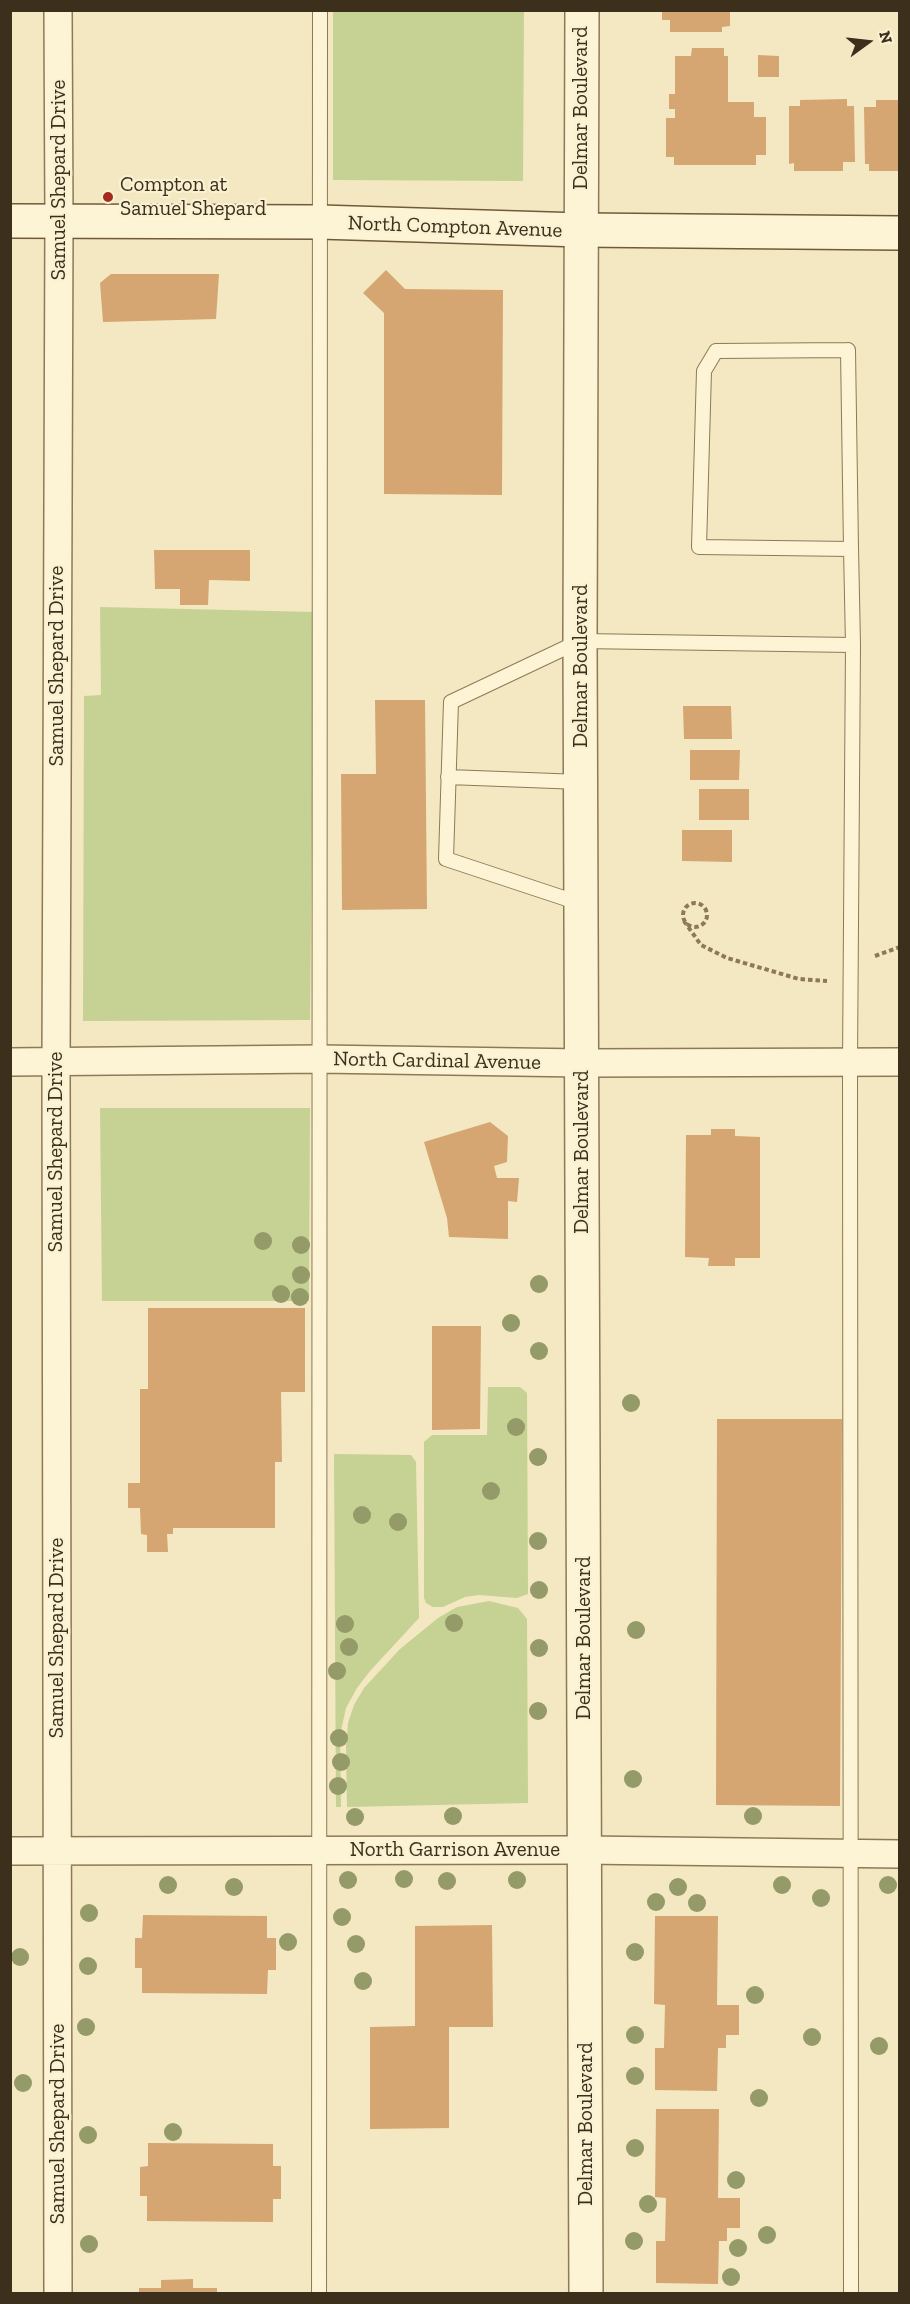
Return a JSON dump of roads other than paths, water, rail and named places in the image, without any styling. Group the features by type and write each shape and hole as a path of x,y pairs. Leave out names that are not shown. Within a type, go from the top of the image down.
{"street":[{"name":"Samuel Shepard Drive","path":"58,10 56,1063 58,2294"},
{"name":"Delmar Boulevard","path":"582,10 580,641 586,2294"},
{"name":"North Compton Avenue","path":"10,221 320,222 581,230 900,233"},
{"name":"North Cardinal Avenue","path":"10,1062 320,1059 582,1063 900,1062"},
{"name":"North Garrison Avenue","path":"10,1851 584,1850 900,1854"}],"lane":[{"path":"319,2294 320,11"},
{"path":"851,548 699,547 704,371 716,351 848,350 853,645 850,974 851,2294"},
{"path":"582,904 446,860 451,702 580,641 853,645"},
{"path":"448,777 581,782"}],"place":[{"name":"Compton at Samuel Shepard","path":"108,197"}]}
